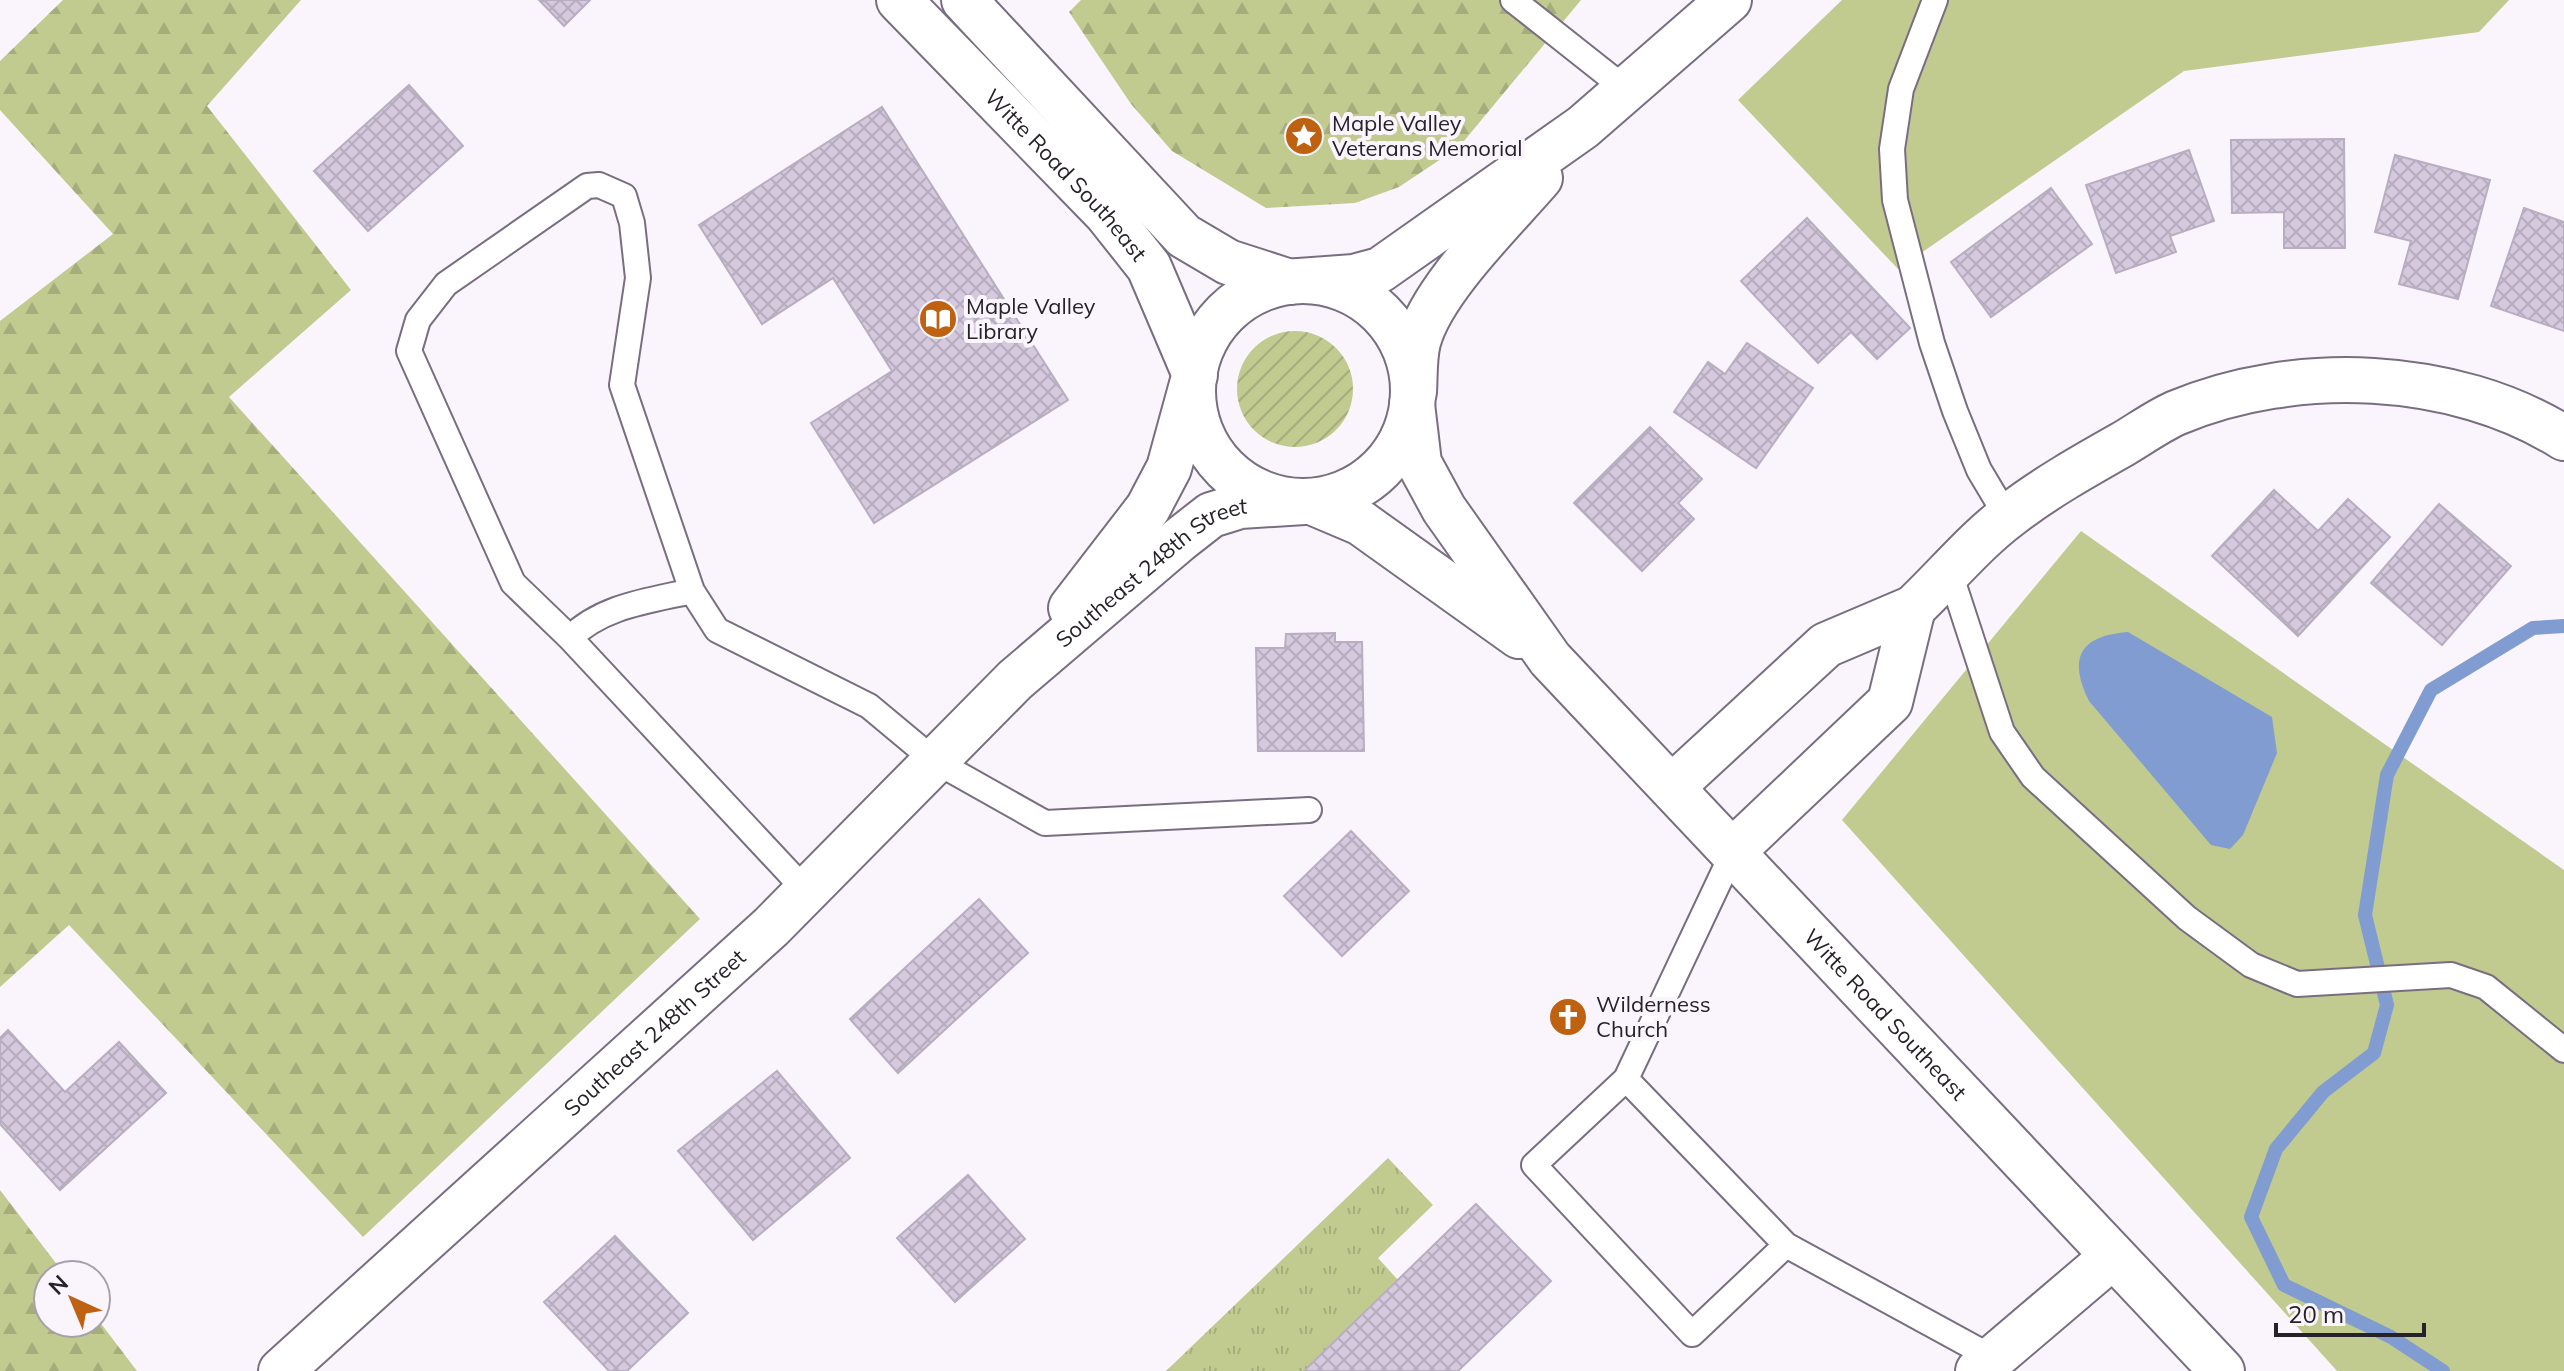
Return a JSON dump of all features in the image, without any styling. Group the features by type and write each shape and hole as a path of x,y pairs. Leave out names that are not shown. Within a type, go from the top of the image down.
{"street":[{"name":"Witte Road Southeast","path":"899,0 1107,214 1149,267 1194,380"},
{"name":"Witte Road Southeast","path":"964,0 1184,236 1228,262 1294,282"},
{"path":"1583,127 1451,282 1418,342 1407,426 1392,456 1368,481 1338,496 1306,501 1278,499 1254,491 1214,458 1201,435 1194,410 1194,380 1197,358 1208,334 1226,312 1247,296 1272,285 1354,277 1380,270 1583,127 1729,0"},
{"path":"1294,282 1334,285 1366,300 1375,308 1392,325 1408,357 1413,398"},
{"name":"Southeast 248th Street","path":"1015,680 1148,508 1169,468 1194,380"},
{"path":"1673,786 1826,645 1913,608 2007,517 2059,480 2175,414 2238,393 2332,380 2403,384 2470,397 2542,424 2564,438"},
{"name":"Witte Road Southeast","path":"1413,398 1419,463 1444,509 1550,659 1734,850 2222,1371"},
{"name":"Witte Road Southeast","path":"1306,501 1371,530 1550,659"},
{"name":"Southeast 248th Street","path":"281,1371 807,892 1015,680 1211,515 1240,506 1306,501"},
{"path":"1734,850 1890,702 1913,608"},
{"path":"1985,1364 2112,1257"}],"lane":[{"path":"1513,0 1628,91"},
{"path":"1935,0 1901,89 1892,149 1895,200 1932,343 1955,411 1979,470 2007,517"},
{"path":"807,892 570,638 513,583 409,351 418,320 446,284 587,186 599,185 624,196 632,223 638,278 622,385 692,591 717,630 869,706 935,761 1045,823 1309,810"},
{"path":"1950,573 2002,732 2033,777 2187,918 2251,965 2297,984 2451,975 2486,987 2564,1050"},
{"path":"570,638 587,621 617,609 692,591"},
{"path":"1734,850 1626,1079 1534,1165 1692,1334 1786,1245"},
{"path":"1626,1079 1786,1245 1985,1364"}],"green space":[{"path":"63,0 301,0 207,106 351,290 229,397 700,919 363,1237 69,925 0,987 0,321 113,234 0,110 0,61"},
{"path":"1081,0 1581,0 1459,147 1399,187 1355,203 1266,208 1172,151 1131,104 1069,12"},
{"path":"1842,0 2509,0 2479,32 2184,71 1898,269 1738,100"},
{"path":"1295,331 1317,336 1336,348 1348,367 1353,389 1348,411 1336,430 1317,442 1295,447 1273,442 1254,430 1242,411 1237,389 1242,367 1254,348 1273,336"},
{"path":"2081,531 2564,870 2564,1371 2337,1371 1842,820"},
{"path":"1388,1158 1433,1205 1378,1258 1398,1280 1304,1371 1166,1371"},
{"path":"0,1190 53,1259 32,1259 32,1339 112,1338 137,1371 0,1371"}],"water":[{"path":"2128,632 2272,717 2277,753 2243,835 2230,849 2211,845 2089,701 2079,673 2082,652 2098,638"}],"building":[{"path":"539,0 590,0 564,26"},
{"path":"409,85 463,146 368,231 314,171"},
{"name":"Maple Valley Library","path":"882,107 1068,400 874,523 811,423 892,371 833,278 762,324 699,225"},
{"path":"2344,139 2345,248 2284,248 2284,212 2232,213 2231,140"},
{"path":"2189,150 2214,221 2170,236 2176,252 2116,273 2086,185"},
{"path":"2395,155 2490,180 2458,299 2399,284 2411,241 2375,232"},
{"path":"2051,188 2092,244 1991,317 1951,262"},
{"path":"2524,208 2564,222 2564,331 2491,306"},
{"path":"1807,218 1910,328 1877,359 1851,332 1818,363 1741,281"},
{"path":"1747,343 1813,388 1756,468 1674,412 1708,362 1725,374"},
{"path":"1650,427 1702,479 1678,503 1694,519 1642,571 1574,503"},
{"path":"2274,490 2318,531 2348,499 2390,537 2298,636 2212,556"},
{"path":"2439,504 2511,566 2442,645 2371,583"},
{"path":"1335,633 1335,642 1362,642 1364,751 1258,751 1256,648 1285,648 1286,634"},
{"path":"1351,831 1409,891 1342,956 1284,896"},
{"path":"979,899 1028,953 898,1073 850,1019"},
{"path":"8,1030 65,1092 119,1042 166,1093 60,1190 0,1124 0,1038"},
{"path":"777,1071 850,1158 753,1240 678,1151"},
{"path":"968,1175 1025,1239 955,1302 897,1238"},
{"path":"1476,1204 1551,1281 1458,1371 1304,1371"},
{"path":"615,1236 688,1313 627,1371 609,1371 544,1302"}],"waterway":[{"path":"2443,1371 2391,1337 2284,1285 2251,1217 2276,1149 2323,1092 2374,1053 2387,1005 2365,915 2387,775 2431,690 2533,628 2564,626"}],"place":[{"name":"Maple Valley Veterans Memorial","path":"1304,136"},
{"name":"Maple Valley Library","path":"938,319"},
{"name":"Wilderness Church","path":"1568,1017"}]}
